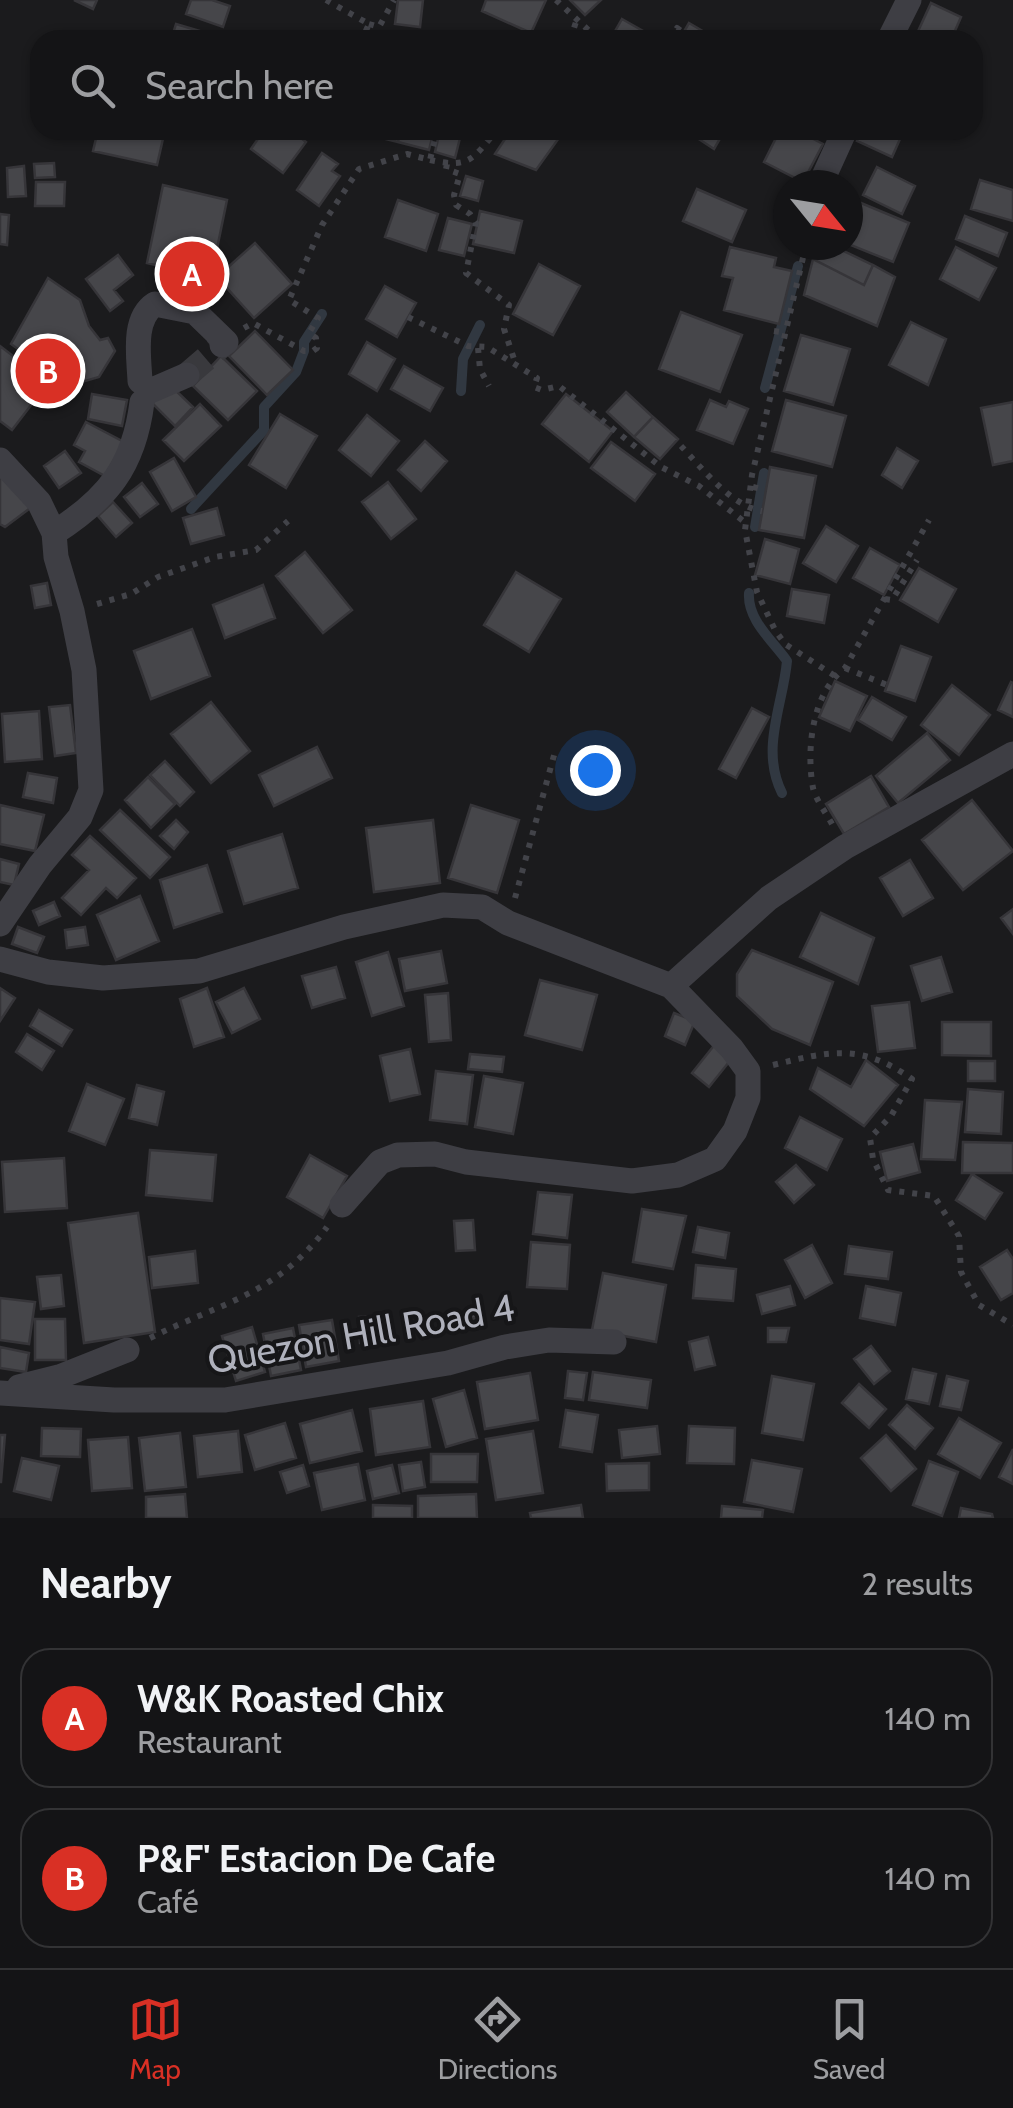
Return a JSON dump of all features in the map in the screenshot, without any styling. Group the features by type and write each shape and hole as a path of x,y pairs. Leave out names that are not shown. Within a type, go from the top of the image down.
{"street":[{"path":"894,30 909,0"},
{"path":"827,170 840,140"},
{"path":"54,533 98,502 117,480 139,423 144,391 141,324 146,310 155,304 196,312 226,342 222,345"},
{"path":"144,391 186,376"},
{"path":"0,460 39,502 54,533 56,557 84,670 91,790 80,817 40,865 0,924"},
{"path":"671,986 769,898 845,846 1013,754"},
{"path":"0,958 48,972 103,978 199,971 344,927 443,904 482,907 508,923 671,986 748,1071 748,1098 736,1131 714,1159 678,1174 632,1181 466,1162 435,1154 398,1155 380,1162 342,1206"},
{"name":"Quezon Hill Road 4","path":"127,1350 59,1377 0,1393 114,1400 225,1400 448,1362 549,1340 614,1342"}],"path":[{"path":"326,0 379,27 394,0"},
{"path":"556,0 586,30"},
{"path":"573,30 576,22"},
{"path":"366,30 369,24"},
{"path":"430,160 435,140"},
{"path":"249,323 309,352 317,348 318,341 310,333 318,318 288,300 322,226 358,169 407,154 448,164 472,160 489,140"},
{"path":"448,164 446,169 460,174 454,195 456,205 476,222 466,273 510,306 504,329 516,364"},
{"path":"803,260 752,475 746,524 757,592 775,630 785,644 835,676"},
{"path":"408,317 468,346 487,347 537,378 534,387 542,390 559,386 662,467 700,486 746,524"},
{"path":"774,331 787,333"},
{"path":"478,348 480,369 488,386"},
{"path":"681,446 749,509 762,511"},
{"path":"753,486 766,490"},
{"path":"839,836 814,792 808,736 835,676 846,668 929,520"},
{"path":"72,611 131,594 158,576 215,557 256,550 288,521"},
{"path":"885,598 892,600 916,560"},
{"path":"846,668 887,685"},
{"path":"508,923 556,748"},
{"path":"748,1071 835,1051 856,1052 888,1062 912,1079 891,1116 870,1138 874,1160 888,1190 934,1196 960,1236 961,1272 979,1305 1013,1325"},
{"name":"Quezon Hill Road 4","path":"127,1350 258,1291 316,1242 342,1206"}],"building":[{"path":"74,0 97,0 93,9"},
{"path":"191,0 212,0 230,6 223,27 186,14"},
{"path":"398,0 423,0 420,27 395,24"},
{"path":"486,0 546,0 532,30 482,11"},
{"path":"570,0 601,0 585,15"},
{"path":"931,3 961,17 955,30 919,30"},
{"path":"622,19 641,30 616,30"},
{"path":"176,24 196,30 174,30"},
{"path":"96,140 163,140 157,165 93,151"},
{"path":"257,140 306,142 283,173 251,149"},
{"path":"398,140 432,140 429,150"},
{"path":"438,140 460,140 455,158 435,152"},
{"path":"504,140 558,140 536,170 495,154"},
{"path":"700,140 719,140 714,149"},
{"path":"775,140 815,140 823,144 809,170 780,170 764,162"},
{"path":"857,140 900,140 892,157"},
{"path":"322,153 338,164 332,171 340,176 319,206 297,190"},
{"path":"54,163 55,177 35,178 34,164"},
{"path":"24,166 26,196 8,197 7,168"},
{"path":"877,167 915,186 902,214 863,195"},
{"path":"466,176 483,181 478,201 460,196"},
{"path":"980,180 1013,190 1013,221 971,209"},
{"path":"36,182 65,182 64,206 35,206"},
{"path":"163,185 227,200 211,278 147,263"},
{"path":"697,189 746,210 732,242 683,221"},
{"path":"398,200 438,214 426,251 385,237"},
{"path":"863,204 909,223 893,262 863,250"},
{"path":"480,211 522,221 514,253 473,244"},
{"path":"0,214 9,215 7,245 0,244"},
{"path":"965,216 1007,233 998,256 956,239"},
{"path":"448,218 472,224 464,256 439,250"},
{"path":"255,243 292,284 254,318 217,277"},
{"path":"730,247 773,257 774,267 792,271 779,324 724,310 733,278 722,276"},
{"path":"956,247 996,268 979,300 940,279"},
{"path":"118,255 133,275 114,290 123,301 110,311 86,279"},
{"path":"813,260 864,285 873,265 895,277 877,326 804,295"},
{"path":"815,260 862,260 873,265 864,285"},
{"path":"539,264 580,286 553,335 513,314"},
{"path":"48,278 80,300 89,326 100,340 108,338 115,351 99,377 68,386 11,344"},
{"path":"385,286 416,303 397,337 366,319"},
{"path":"681,312 742,335 720,392 659,369"},
{"path":"911,322 946,339 928,385 889,365"},
{"path":"255,331 293,370 267,395 229,356"},
{"path":"801,335 850,349 833,405 784,391"},
{"path":"367,342 395,359 377,391 349,374"},
{"path":"0,346 48,383 12,430 0,421"},
{"path":"221,356 257,391 228,420 193,386"},
{"path":"404,366 443,388 430,411 391,389"},
{"path":"170,385 193,407 175,426 152,403"},
{"path":"626,392 653,417 634,437 607,412"},
{"path":"92,394 127,400 122,426 88,419"},
{"path":"566,394 613,431 589,462 542,424"},
{"path":"710,400 726,407 729,401 748,409 733,444 697,430"},
{"path":"786,400 846,416 832,467 772,451"},
{"path":"1013,402 1013,461 993,465 981,408"},
{"path":"200,404 221,426 184,461 163,440"},
{"path":"280,414 317,436 286,488 249,465"},
{"path":"367,415 399,441 371,476 339,450"},
{"path":"653,417 678,439 660,459 634,437"},
{"path":"86,422 124,442 105,476 79,462 85,451 74,445"},
{"path":"425,441 447,461 421,491 398,470"},
{"path":"611,442 655,474 635,501 591,468"},
{"path":"897,448 918,461 902,488 882,475"},
{"path":"65,451 81,473 59,488 44,466"},
{"path":"174,458 196,497 172,511 150,472"},
{"path":"770,467 816,476 804,538 759,530"},
{"path":"0,469 33,506 5,527 0,524"},
{"path":"388,482 416,519 391,539 362,502"},
{"path":"142,483 158,504 140,517 124,497"},
{"path":"113,502 132,523 116,537 98,516"},
{"path":"217,508 224,535 191,544 183,518"},
{"path":"826,526 858,546 836,582 803,563"},
{"path":"765,539 799,549 790,584 755,575"},
{"path":"870,548 900,565 884,595 853,578"},
{"path":"305,552 352,610 323,633 276,576"},
{"path":"919,568 956,589 938,622 900,600"},
{"path":"516,572 561,599 529,652 484,625"},
{"path":"47,583 51,605 35,608 31,586"},
{"path":"263,585 275,618 225,638 213,605"},
{"path":"792,589 829,595 824,623 787,616"},
{"path":"192,629 210,676 151,699 134,651"},
{"path":"901,646 931,657 915,701 885,691"},
{"path":"835,681 867,696 850,731 819,717"},
{"path":"1013,683 1013,717 998,710"},
{"path":"952,685 990,715 959,755 921,725"},
{"path":"872,697 906,717 892,740 858,720"},
{"path":"211,702 250,751 211,783 171,734"},
{"path":"70,705 76,753 55,756 49,707"},
{"path":"752,708 769,717 736,778 719,769"},
{"path":"39,711 42,759 5,762 2,714"},
{"path":"927,733 950,760 898,803 876,776"},
{"path":"317,747 332,778 274,806 259,775"},
{"path":"165,761 194,792 180,806 150,775"},
{"path":"28,773 57,778 53,803 23,797"},
{"path":"871,776 889,807 844,834 826,804"},
{"path":"148,777 175,804 151,828 125,800"},
{"path":"972,800 1013,851 963,890 922,840"},
{"path":"0,805 44,815 35,851 0,844"},
{"path":"471,805 519,820 497,893 448,878"},
{"path":"120,810 170,857 150,878 100,830"},
{"path":"176,820 188,832 174,849 160,836"},
{"path":"433,820 440,883 374,892 366,828"},
{"path":"282,834 298,888 244,904 228,851"},
{"path":"90,836 136,878 117,898 106,888 81,915 62,898 89,870 72,855"},
{"path":"0,859 19,864 14,885 0,882"},
{"path":"910,860 933,898 903,916 880,878"},
{"path":"207,865 222,912 174,928 160,880"},
{"path":"140,896 159,941 116,960 97,915"},
{"path":"54,902 60,916 39,925 33,911"},
{"path":"1013,909 1013,934 1001,918"},
{"path":"821,913 874,938 858,984 800,957"},
{"path":"18,927 44,937 37,953 12,944"},
{"path":"85,927 88,945 67,948 65,930"},
{"path":"752,950 833,982 810,1045 772,1029 737,996 737,974"},
{"path":"441,951 447,983 405,991 399,959"},
{"path":"388,952 404,1006 372,1016 356,962"},
{"path":"941,957 952,992 922,1001 911,966"},
{"path":"336,967 345,998 312,1008 302,976"},
{"path":"540,980 597,995 582,1050 525,1035"},
{"path":"0,988 15,998 0,1021"},
{"path":"207,988 224,1037 194,1047 180,999"},
{"path":"244,988 260,1019 232,1033 216,1002"},
{"path":"448,993 451,1040 429,1042 425,995"},
{"path":"909,1002 915,1048 878,1052 872,1006"},
{"path":"39,1010 72,1030 62,1046 30,1026"},
{"path":"674,1013 695,1021 685,1045 665,1036"},
{"path":"942,1022 991,1022 991,1056 942,1055"},
{"path":"27,1034 54,1051 42,1070 16,1052"},
{"path":"716,1043 733,1057 709,1087 692,1073"},
{"path":"410,1049 420,1094 390,1101 380,1056"},
{"path":"470,1054 504,1057 502,1072 468,1069"},
{"path":"866,1060 898,1085 864,1126 810,1089 818,1068 851,1087"},
{"path":"968,1061 995,1061 995,1081 968,1081"},
{"path":"436,1071 473,1075 467,1124 430,1120"},
{"path":"484,1076 523,1083 513,1134 475,1127"},
{"path":"87,1084 124,1099 105,1145 69,1131"},
{"path":"137,1085 164,1092 157,1125 129,1118"},
{"path":"968,1089 1003,1092 1001,1134 965,1132"},
{"path":"925,1100 962,1102 955,1160 921,1159"},
{"path":"800,1117 842,1139 827,1170 785,1148"},
{"path":"963,1142 1013,1143 1013,1173 962,1173"},
{"path":"913,1144 920,1172 887,1181 880,1152"},
{"path":"150,1150 216,1155 212,1201 146,1195"},
{"path":"310,1155 347,1176 323,1218 287,1197"},
{"path":"64,1158 67,1208 5,1212 2,1162"},
{"path":"796,1165 814,1185 794,1203 776,1182"},
{"path":"972,1174 1002,1193 985,1219 956,1200"},
{"path":"538,1192 572,1195 567,1238 533,1234"},
{"path":"642,1209 686,1216 673,1269 633,1262"},
{"path":"138,1213 155,1332 84,1343 68,1223"},
{"path":"473,1220 475,1250 456,1251 454,1221"},
{"path":"698,1227 729,1233 725,1258 693,1252"},
{"path":"531,1242 570,1245 567,1289 527,1287"},
{"path":"812,1245 832,1283 805,1298 785,1260"},
{"path":"849,1246 892,1252 888,1279 845,1274"},
{"path":"1007,1250 1013,1259 1013,1293 1001,1300 980,1267"},
{"path":"195,1251 198,1283 152,1288 149,1257"},
{"path":"696,1265 736,1269 733,1301 693,1298"},
{"path":"603,1273 666,1285 656,1342 592,1330"},
{"path":"61,1275 64,1306 41,1309 37,1277"},
{"path":"790,1286 795,1305 762,1314 757,1295"},
{"path":"866,1286 901,1293 895,1325 860,1318"},
{"path":"0,1298 35,1302 29,1344 0,1340"},
{"path":"480,1304 484,1315 469,1320 466,1309"},
{"path":"390,1316 390,1343 360,1343 359,1317"},
{"path":"35,1319 65,1319 66,1360 35,1360"},
{"path":"332,1320 339,1361 306,1367 299,1325"},
{"path":"252,1327 265,1372 236,1381 222,1336"},
{"path":"293,1328 301,1370 271,1376 263,1334"},
{"path":"768,1328 789,1328 786,1342 768,1342"},
{"path":"708,1337 715,1365 695,1370 689,1342"},
{"path":"871,1346 890,1371 874,1384 854,1359"},
{"path":"0,1347 29,1353 26,1372 0,1368"},
{"path":"913,1369 936,1374 929,1404 906,1399"},
{"path":"568,1371 587,1373 583,1400 565,1398"},
{"path":"593,1372 651,1380 647,1408 589,1400"},
{"path":"530,1373 538,1420 485,1429 477,1382"},
{"path":"772,1376 814,1384 803,1440 762,1433"},
{"path":"947,1376 968,1381 961,1410 940,1406"},
{"path":"859,1384 886,1409 869,1428 842,1403"},
{"path":"464,1390 477,1438 446,1447 433,1399"},
{"path":"423,1401 430,1447 376,1455 370,1409"},
{"path":"907,1405 933,1428 915,1449 889,1425"},
{"path":"352,1410 362,1451 310,1463 300,1424"},
{"path":"566,1410 598,1415 592,1452 560,1447"},
{"path":"959,1418 1001,1443 980,1478 938,1454"},
{"path":"285,1423 296,1458 255,1470 245,1435"},
{"path":"657,1426 660,1454 622,1458 619,1430"},
{"path":"689,1426 735,1428 734,1464 687,1463"},
{"path":"42,1428 81,1429 80,1457 41,1456"},
{"path":"238,1431 242,1472 198,1477 194,1436"},
{"path":"533,1431 543,1493 496,1500 486,1439"},
{"path":"180,1433 186,1487 145,1491 139,1438"},
{"path":"0,1435 5,1435 1,1482 0,1482"},
{"path":"886,1435 916,1469 891,1491 861,1458"},
{"path":"128,1437 132,1488 92,1491 88,1440"},
{"path":"1013,1449 1013,1484 999,1477"},
{"path":"431,1454 478,1454 477,1482 431,1482"},
{"path":"22,1458 59,1466 51,1500 14,1491"},
{"path":"752,1460 802,1469 793,1512 744,1502"},
{"path":"929,1461 958,1472 942,1516 913,1505"},
{"path":"421,1462 425,1487 403,1491 399,1465"},
{"path":"649,1463 649,1490 607,1491 606,1464"},
{"path":"358,1464 365,1500 322,1510 314,1473"},
{"path":"303,1465 309,1486 287,1493 280,1472"},
{"path":"392,1465 399,1493 373,1499 367,1471"},
{"path":"185,1494 187,1518 146,1518 146,1497"},
{"path":"476,1494 477,1518 418,1518 418,1496"},
{"path":"373,1505 412,1506 412,1518 373,1518"},
{"path":"581,1505 583,1518 531,1518 530,1513"},
{"path":"722,1506 763,1510 762,1518 721,1518"},
{"path":"961,1508 992,1514 993,1518 959,1518"}],"waterway":[{"path":"765,388 798,266"},
{"path":"191,509 264,430 264,407 296,372 304,342 322,314"},
{"path":"461,391 463,359 480,325"},
{"path":"755,527 764,473"},
{"path":"749,593 756,621 787,661 773,744 782,793"}],"tunnel":[{"path":"187,375 222,345"}],"place":[{"name":"W&K Roasted Chix","path":"192,274"},
{"name":"P&F' Estacion De Cafe","path":"48,371"}]}
